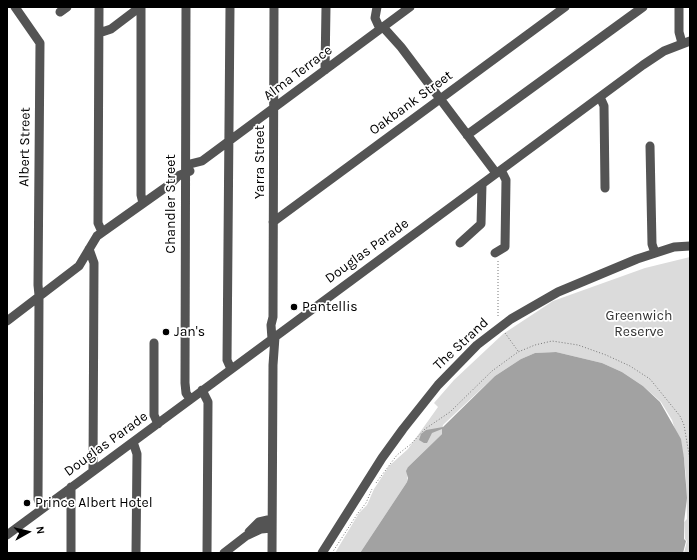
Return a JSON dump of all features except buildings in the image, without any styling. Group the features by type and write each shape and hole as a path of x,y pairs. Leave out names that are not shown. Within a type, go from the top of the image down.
{"street":[{"name":"Albert Street","path":"15,7 40,43 38,499 42,509"},
{"path":"99,7 98,224 102,232"},
{"path":"99,33 111,29 141,7"},
{"path":"141,7 140,195 143,203"},
{"name":"Chandler Street","path":"186,7 185,383 186,391 190,399"},
{"path":"230,7 227,360 232,369"},
{"name":"Yarra Street","path":"272,553 274,338 271,325 273,318 274,7"},
{"path":"326,7 326,70"},
{"path":"378,7 384,26 467,135 506,180 504,246 497,252"},
{"name":"Alma Terrace","path":"80,265 94,240 102,232 169,185 177,177 195,168 202,161 230,142 410,7"},
{"name":"Oakbank Street","path":"273,222 565,7"},
{"path":"467,135 643,7"},
{"path":"679,7 679,32 686,42"},
{"name":"Douglas Parade","path":"7,535 600,96 654,58 686,42"},
{"path":"600,96 604,106 605,188"},
{"path":"650,146 652,244 655,253"},
{"path":"460,243 481,224 482,184"},
{"name":"The Strand","path":"322,553 382,458 403,429 438,385 477,344 511,318 536,303 615,268 655,253 674,247 690,246"},
{"path":"89,249 94,261 93,471"},
{"path":"7,320 80,265 89,264 93,272"},
{"path":"273,318 282,331"},
{"path":"154,343 154,415 158,424"},
{"name":"Yarra Street","path":"262,346 270,354 273,365"},
{"path":"202,390 208,402 207,553"},
{"path":"133,442 137,454 136,553"},
{"path":"71,487 71,553"},
{"path":"224,553 246,536 259,522 272,523"}],"path":[{"path":"497,252 498,316"},
{"path":"503,331 519,352"},
{"path":"332,553 393,460 425,429 446,415 492,371 519,352 535,345 552,341 561,341 578,345 612,358 643,374 661,391 680,416 684,425 690,460"}],"green space":[{"name":"Greenwich Reserve","path":"690,257 690,553 684,553 687,541 685,539 684,522 687,519 684,458 672,420 661,402 643,386 622,372 602,363 556,352 535,353 521,359 495,376 443,425 442,434 408,467 407,482 360,553 335,553 359,513 367,505 374,489 389,466 408,449 438,407 434,403 454,380 503,334 553,301 645,268"}],"shaded area":[{"path":"556,352 602,363 622,372 643,386 660,402 681,439 684,458 687,498 684,522 684,539 686,541 683,553 360,553 407,482 408,478 406,471 408,467 442,434 442,429 432,433 427,443 419,440 421,434 426,430 443,427 495,376 521,359 535,353"}],"place":[{"name":"Pantellis","path":"294,307"},
{"name":"Jan's","path":"166,332"},
{"name":"Prince Albert Hotel","path":"27,503"}]}
